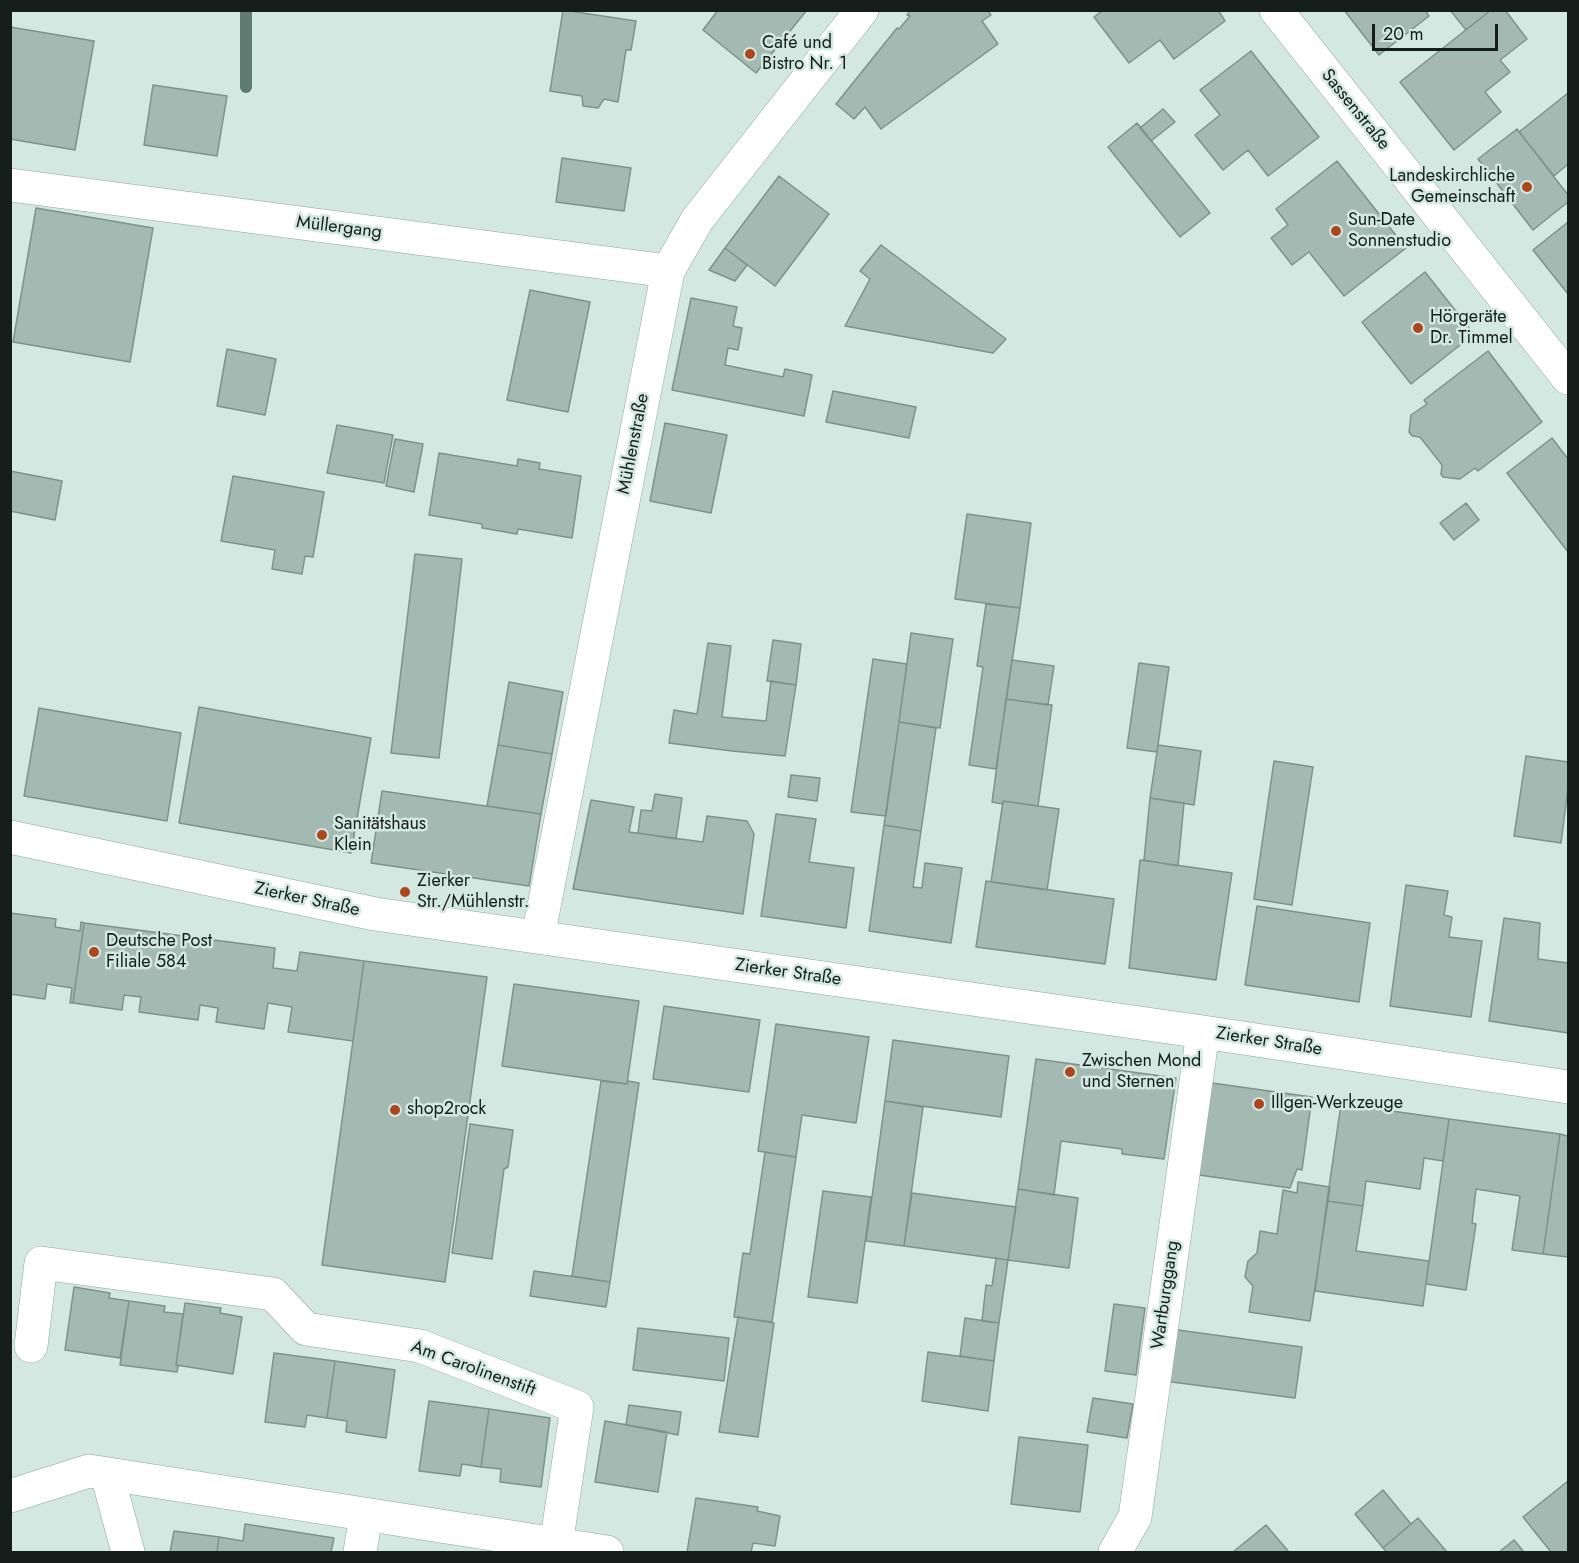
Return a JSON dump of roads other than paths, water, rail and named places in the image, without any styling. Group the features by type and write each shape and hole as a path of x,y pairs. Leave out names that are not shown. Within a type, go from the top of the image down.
{"street":[{"name":"Mühlenstraße","path":"538,937 668,271 697,220 862,10"},
{"name":"Sassenstraße","path":"1276,10 1569,378"},
{"name":"Müllergang","path":"10,185 668,271"},
{"name":"Zierker Straße","path":"10,837 375,914 1203,1032 1569,1087"},
{"name":"Wartburggang","path":"1115,1552 1135,1517 1203,1032"},
{"name":"Am Carolinenstift","path":"31,1346 42,1263 273,1294 306,1329 420,1346 578,1407 556,1545"},
{"path":"10,1496 89,1471 607,1552"},
{"path":"107,1474 128,1552"},
{"path":"360,1552 366,1515"}],"waterway":[{"path":"246,10 246,87"}],"place":[{"name":"Café und Bistro Nr. 1","path":"750,54"},
{"name":"Landeskirchliche Gemeinschaft","path":"1527,187"},
{"name":"Sun-Date Sonnenstudio","path":"1336,231"},
{"name":"Hörgeräte Dr. Timmel","path":"1418,328"},
{"name":"Sanitätshaus Klein","path":"322,835"},
{"name":"Zierker Str./Mühlenstr.","path":"405,892"},
{"name":"Deutsche Post Filiale 584","path":"94,952"},
{"name":"Zwischen Mond und Sternen","path":"1070,1072"},
{"name":"Illgen-Werkzeuge","path":"1259,1104"},
{"name":"shop2rock","path":"395,1110"}]}
